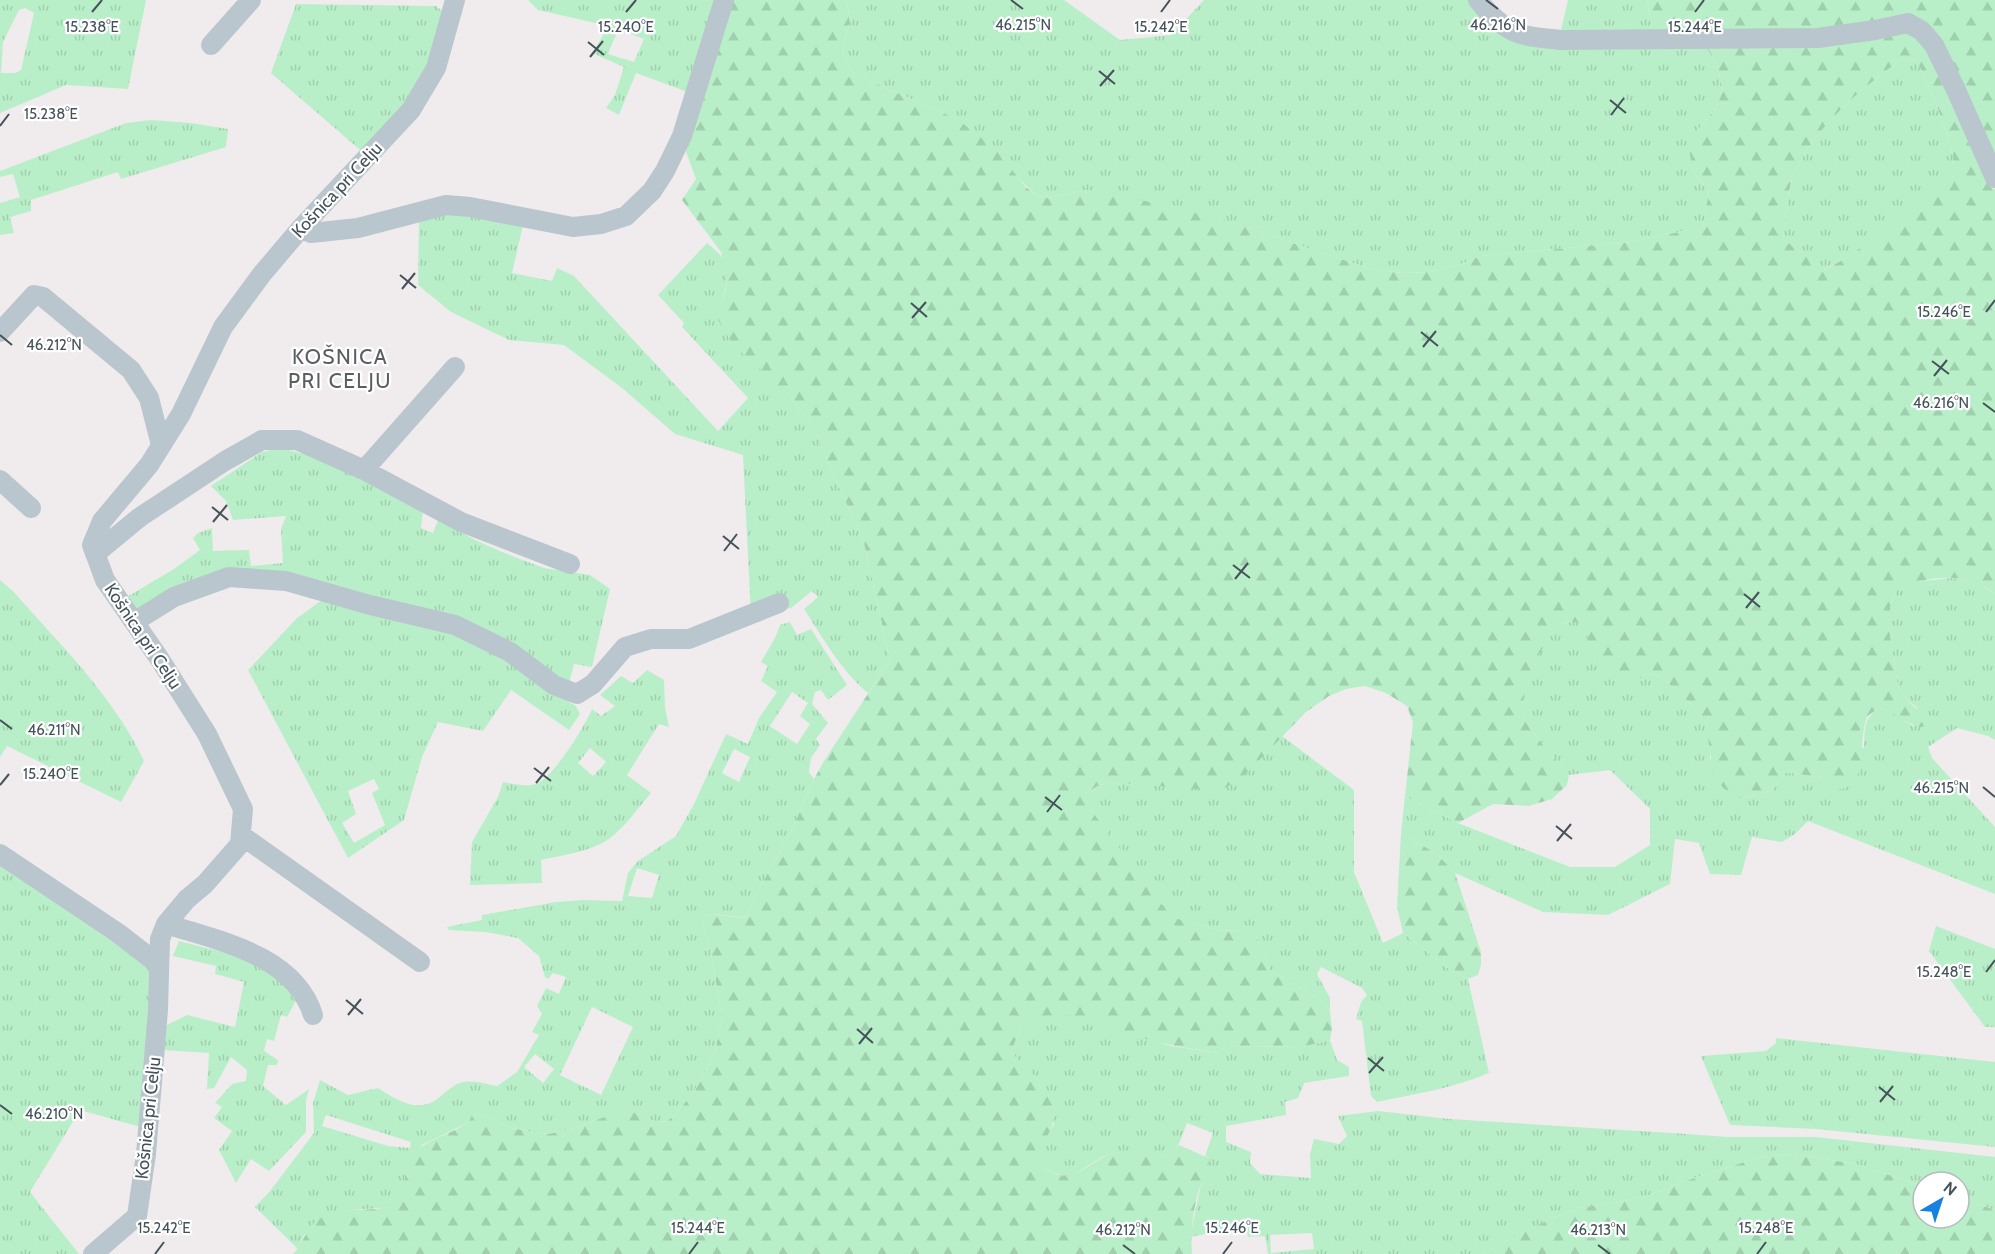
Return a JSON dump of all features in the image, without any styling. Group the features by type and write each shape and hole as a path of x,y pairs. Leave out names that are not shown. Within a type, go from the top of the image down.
{"street":[{"path":"211,45 251,0"},
{"name":"Košnica pri Celju","path":"93,1254 137,1216 146,1154 156,1032 160,939 166,924 187,899 205,884 240,844 243,809 207,734 105,580 92,544 102,521 149,465 181,414 223,327 262,274 301,228 411,110 436,68 454,0"},
{"path":"301,228 311,233 358,228 446,205 470,207 573,226 601,225 626,216 652,191 665,171 682,136 724,0"},
{"path":"1478,0 1509,29 1519,34 1560,40 1818,38 1908,23 1922,31 1934,45 1995,178"},
{"path":"0,332 34,295 43,297 131,370 149,398 162,445"},
{"path":"364,470 455,366"},
{"path":"96,554 140,517 225,461 262,440 297,440 364,470 461,522 570,564"},
{"path":"0,480 31,507"},
{"path":"134,622 174,597 228,577 286,581 370,605 455,625 510,652 554,685 578,694 592,684 625,647 651,639 688,639 779,603"},
{"path":"241,835 420,962"},
{"path":"0,854 118,933 158,964"},
{"path":"166,924 265,959 291,978 308,1000 313,1015"},
{"path":"108,1254 116,1234"}],"green space":[{"path":"0,0 146,0 128,89 66,85 0,113","holes":["25,8 34,13 21,70 15,73 1,73 3,42 19,10"]},
{"path":"528,0 717,0 690,93 636,73 619,115 606,108 615,95 624,67 592,53 609,26 538,10","holes":["618,29 644,39 634,62 608,54"]},
{"path":"727,0 846,0 849,21 844,55 854,74 957,119 993,147 1026,187 1037,196 1048,198 1087,190 1111,193 1217,218 1371,269 1403,273 1430,272 1481,256 1631,242 1703,227 1709,191 1692,171 1689,145 1696,132 1716,108 1723,90 1718,68 1706,46 1906,30 1922,41 1986,178 1995,190 1995,594 1973,582 1947,578 1921,581 1897,590 1890,607 1890,635 1898,686 1904,697 1927,719 1923,727 1880,708 1869,715 1863,733 1858,774 1854,782 1843,789 1828,790 1823,778 1786,772 1773,790 1742,799 1723,788 1713,774 1706,723 1682,695 1661,677 1648,673 1636,681 1616,680 1600,667 1582,624 1571,622 1560,625 1540,652 1522,703 1522,712 1528,726 1569,775 1567,785 1552,799 1529,806 1493,804 1458,823 1405,796 1413,722 1407,706 1386,693 1365,686 1346,689 1329,696 1306,712 1244,776 1225,788 1207,790 1109,782 1099,785 1091,792 1088,806 1170,915 1185,922 1220,930 1246,931 1256,936 1270,970 1321,1000 1330,1012 1332,1028 1330,1040 1302,1047 1226,1046 1219,1053 1155,1041 1085,1018 1055,1015 1022,1024 1011,1052 1045,1087 1052,1096 1055,1107 1049,1134 1038,1152 1042,1167 1057,1175 1068,1175 1111,1153 1124,1152 1164,1157 1179,1145 1211,1159 1195,1205 1192,1254 293,1254 314,1223 324,1216 394,1206 405,1201 405,1168 412,1156 425,1144 465,1124 475,1113 510,1128 548,1134 569,1130 618,1112 636,1113 656,1122 667,1121 675,1115 692,1094 714,1057 722,1018 712,958 702,920 704,915 747,916 759,889 792,830 824,761 890,660 864,543 812,426 789,395 734,346 718,320 727,275 721,252 682,200 696,179 686,152 712,65","holes":["1904,58 1916,60 1934,98 1951,147 1954,174 1950,184 1846,258 1824,270 1783,239 1789,194 1795,171 1804,154 1828,123 1857,94"]},
{"path":"846,0 1064,0 1120,40 1171,35 1204,0 1472,0 1500,30 1706,46 1718,68 1723,90 1716,108 1696,132 1692,171 1709,191 1703,227 1631,242 1481,256 1430,272 1403,273 1371,269 1244,227 1087,190 1048,198 1037,196 957,119 854,74 844,55 849,21"},
{"path":"1568,0 1647,0 1653,35 1560,34"},
{"path":"1647,0 1995,0 1995,164 1931,27 1653,35"},
{"path":"296,4 436,6 445,13 425,76 366,155 271,73"},
{"path":"1904,58 1916,60 1940,115 1953,160 1954,173 1950,185 1846,258 1823,270 1783,239 1790,185 1795,171 1804,154 1842,108"},
{"path":"151,120 228,129 226,147 121,179 118,172 31,200 31,211 10,217 14,233 0,235 0,203 20,197 13,174 0,177 0,171 126,123"},
{"path":"439,213 479,216 523,225 512,273 552,281 557,268 574,276 718,431 748,398 682,327 684,323 658,295 707,243 720,255 725,262 727,274 721,304 812,426 864,543 890,660 868,693 849,675 825,643 804,609 818,597 812,591 791,608 751,616 743,455 675,434 622,388 564,345 509,340 451,312 418,285 419,221"},
{"path":"279,448 317,458 423,511 421,528 433,533 438,520 475,540 544,568 590,575 610,589 592,667 574,664 567,691 501,644 252,579 143,618 127,597 174,569 200,550 193,538 198,533 212,528 213,551 249,550 251,566 283,563 281,529 286,516 233,520 226,501 211,486 262,452"},
{"path":"1951,578 1976,581 1995,594 1995,740 1957,728 1928,747 1932,758 1995,827 1995,894 1808,821 1795,834 1782,842 1752,837 1741,875 1710,874 1699,843 1675,839 1670,884 1608,915 1543,912 1455,873 1437,854 1401,833 1405,796 1458,823 1570,867 1615,867 1650,845 1650,809 1610,770 1569,775 1528,726 1524,718 1522,703 1540,652 1553,631 1568,622 1582,623 1595,659 1635,681 1648,673 1661,677 1682,695 1706,723 1710,741 1710,759 1742,799 1773,790 1786,772 1823,778 1864,747 1867,720 1879,708 1891,711 1914,727 1917,708 1904,697 1898,686 1890,635 1890,607 1897,590 1912,582"},
{"path":"0,580 14,592 85,672 132,737 144,761 121,802 7,746 0,757"},
{"path":"322,600 479,640 576,706 580,714 569,730 511,690 483,731 438,722 422,757 404,820 348,858 248,670 297,618","holes":["374,779 379,789 372,793 385,825 354,843 342,823 356,814 348,791"]},
{"path":"790,622 797,635 811,629 847,685 828,700 821,690 815,692 812,704 828,723 816,739 820,745 811,758 809,772 814,779 792,830 759,889 747,916 709,914 704,915 702,920 712,958 722,1018 714,1057 692,1094 667,1121 656,1122 636,1113 604,1117 569,1130 548,1134 510,1128 475,1113 465,1124 422,1145 404,1174 408,1191 405,1201 395,1207 350,1210 304,1235 298,1249 255,1207 314,1133 313,1103 320,1080 348,1095 378,1088 407,1103 422,1105 437,1099 460,1083 474,1082 497,1086 517,1072 539,1035 532,1032 542,1014 537,1006 546,988 559,994 566,977 553,973 548,979 545,977 539,956 518,938 485,932 449,930 447,927 482,920 482,915 556,902 622,901 628,873 638,861 676,836 694,804 726,734 748,744 759,718 777,692 761,681 768,666 761,662 780,625","holes":["792,692 808,703 800,716 810,724 797,744 770,726","734,749 750,757 739,782 722,773","637,868 659,875 652,898 628,896","592,1007 633,1027 601,1095 560,1075","535,1054 554,1069 543,1083 524,1067","326,1115 411,1142 410,1148 388,1146 322,1126"]},
{"path":"647,670 664,680 665,708 669,727 659,724 627,775 651,793 609,839 585,850 541,860 542,883 470,885 472,842 498,797 503,782 528,785 543,780 568,751 592,709 601,716 615,706 600,695 621,676 633,683","holes":["590,748 606,762 593,776 578,763"]},
{"path":"1282,736 1354,790 1354,872 1383,943 1403,933 1450,970 1468,979 1489,1073 1448,1087 1377,1102 1371,1096 1362,1021 1356,1019 1361,1002 1367,995 1362,988 1321,967 1317,974 1330,998 1330,1012 1321,1000 1270,970 1256,936 1245,931 1220,930 1185,922 1170,916 1088,806 1088,795 1096,787 1109,782 1145,784 1260,759"},
{"path":"1401,833 1437,854 1455,873 1481,952 1478,975 1468,979 1450,970 1403,933 1397,907"},
{"path":"0,864 122,942 152,972 144,1128 80,1110 30,1192 79,1254 0,1254"},
{"path":"1936,926 1995,949 1995,1027 1985,1027 1929,951"},
{"path":"179,941 255,960 298,997 287,1017 281,1015 274,1041 267,1039 264,1051 278,1060 277,1065 268,1065 263,1086 286,1105 309,1089 306,1100 306,1132 269,1171 251,1159 236,1183 219,1150 232,1131 214,1118 222,1107 215,1103 232,1084 246,1081 247,1070 231,1057 214,1088 207,1089 209,1053 162,1050 165,1026 187,1015 235,1027 244,982 215,974 216,966 173,956"},
{"path":"1059,1014 1086,1017 1171,1046 1219,1053 1226,1046 1302,1047 1330,1040 1337,1060 1349,1067 1349,1076 1304,1083 1298,1098 1285,1102 1286,1115 1226,1126 1226,1142 1251,1152 1250,1163 1260,1174 1311,1178 1310,1154 1314,1139 1339,1144 1347,1136 1338,1116 1378,1111 1450,1119 1728,1137 1816,1137 1995,1157 1995,1210 1971,1202 1971,1170 1911,1170 1911,1182 1855,1164 1793,1154 1760,1157 1679,1183 1650,1195 1579,1208 1550,1219 1482,1254 1268,1254 1265,1236 1248,1237 1246,1226 1190,1237 1203,1174 1211,1159 1205,1156 1213,1133 1187,1123 1176,1149 1164,1157 1114,1153 1104,1156 1080,1171 1064,1175 1042,1167 1037,1152 1054,1124 1040,1081 1011,1052 1022,1024 1038,1017","holes":["1312,1233 1314,1249 1271,1253 1270,1235"]},
{"path":"1776,1038 1995,1062 1995,1147 1816,1129 1730,1125 1701,1056 1766,1051 1776,1043"},
{"path":"1793,1154 1855,1164 1911,1182 1911,1230 1971,1230 1971,1202 1995,1210 1995,1254 1482,1254 1550,1219 1579,1208 1650,1195 1679,1183 1760,1157"}],"district":[{"name":"KOŠNICA PRI CELJU","path":"340,369"}]}
